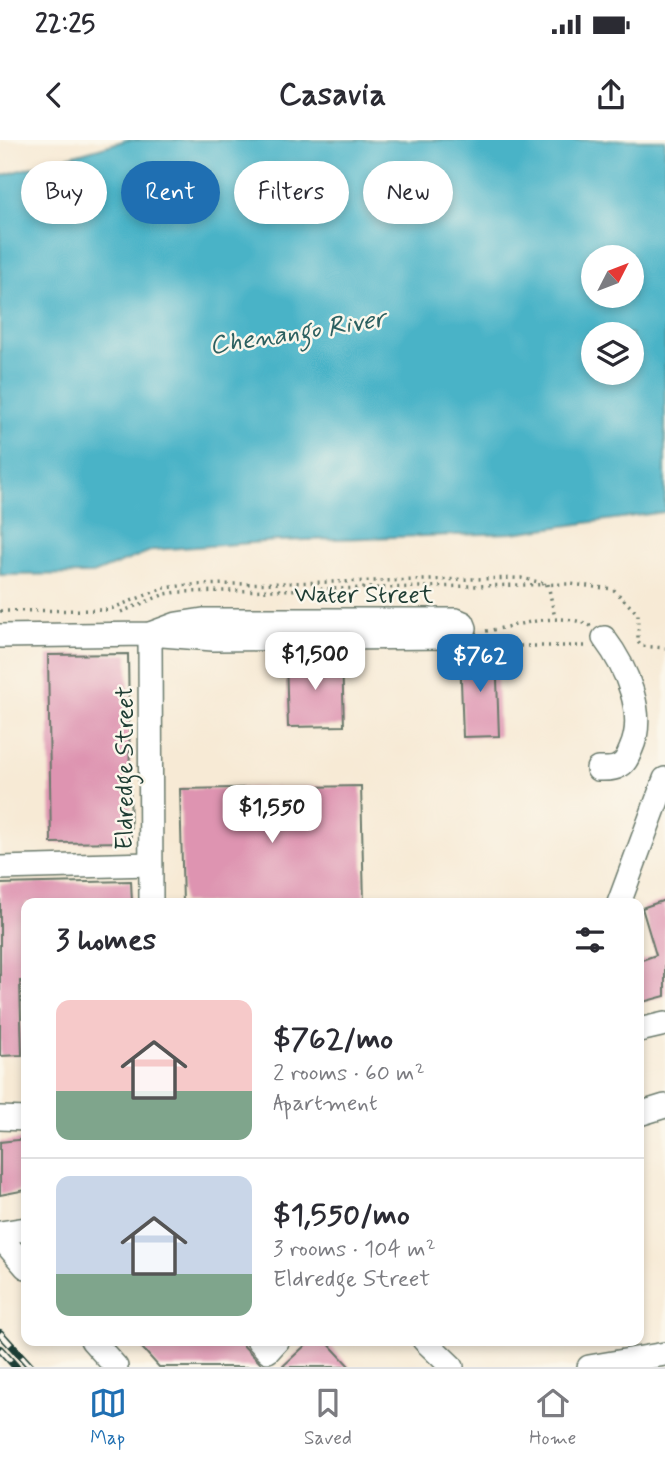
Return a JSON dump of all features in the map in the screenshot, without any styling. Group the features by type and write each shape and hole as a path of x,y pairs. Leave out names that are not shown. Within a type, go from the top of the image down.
{"street":[{"name":"Water Street","path":"0,636 150,634 177,624 203,620 456,620 463,623 465,631"},
{"name":"Eldredge Street","path":"150,634 151,898"},
{"path":"598,769 623,764 637,736 638,728 636,710 626,678 604,638"},
{"path":"621,898 665,779"},
{"path":"0,868 150,864"},
{"path":"644,1029 665,1024"},
{"path":"644,1112 665,1106"},
{"path":"0,1118 21,1119"},
{"path":"21,1230 0,1235 21,1261"},
{"path":"97,1346 116,1367"},
{"path":"430,1346 452,1367"},
{"path":"589,1367 665,1354"}],"path":[{"path":"0,611 108,610 164,588 189,585 521,578 548,584"},
{"path":"113,615 165,594 177,592 570,583 613,589 638,614 638,642 641,646 665,648"},
{"path":"548,584 555,618"},
{"path":"465,631 485,631 555,618 583,622 604,638 589,646 558,646"}],"water":[{"name":"Chenango River","path":"127,140 665,140 665,512 513,533 277,541 153,550 93,574 0,575 0,176 21,170 21,224 107,224 107,161 53,161"}],"building":[{"path":"496,651 499,736 463,737 460,652"},
{"path":"128,654 131,842 51,843 48,655"},
{"path":"342,657 344,726 288,727 286,659"},
{"path":"361,786 364,898 183,898 180,789"},
{"path":"131,881 132,898 21,898 21,1055 0,1056 0,884"},
{"path":"665,900 665,996 644,1002 644,959 656,955 644,907"},
{"path":"21,1140 21,1191 0,1195 0,1142"},
{"path":"140,1346 244,1346 264,1367 159,1367"},
{"path":"305,1346 331,1346 350,1367 282,1367"}],"railway":[{"path":"0,1333 31,1367"},
{"path":"0,1349 16,1367"}]}
